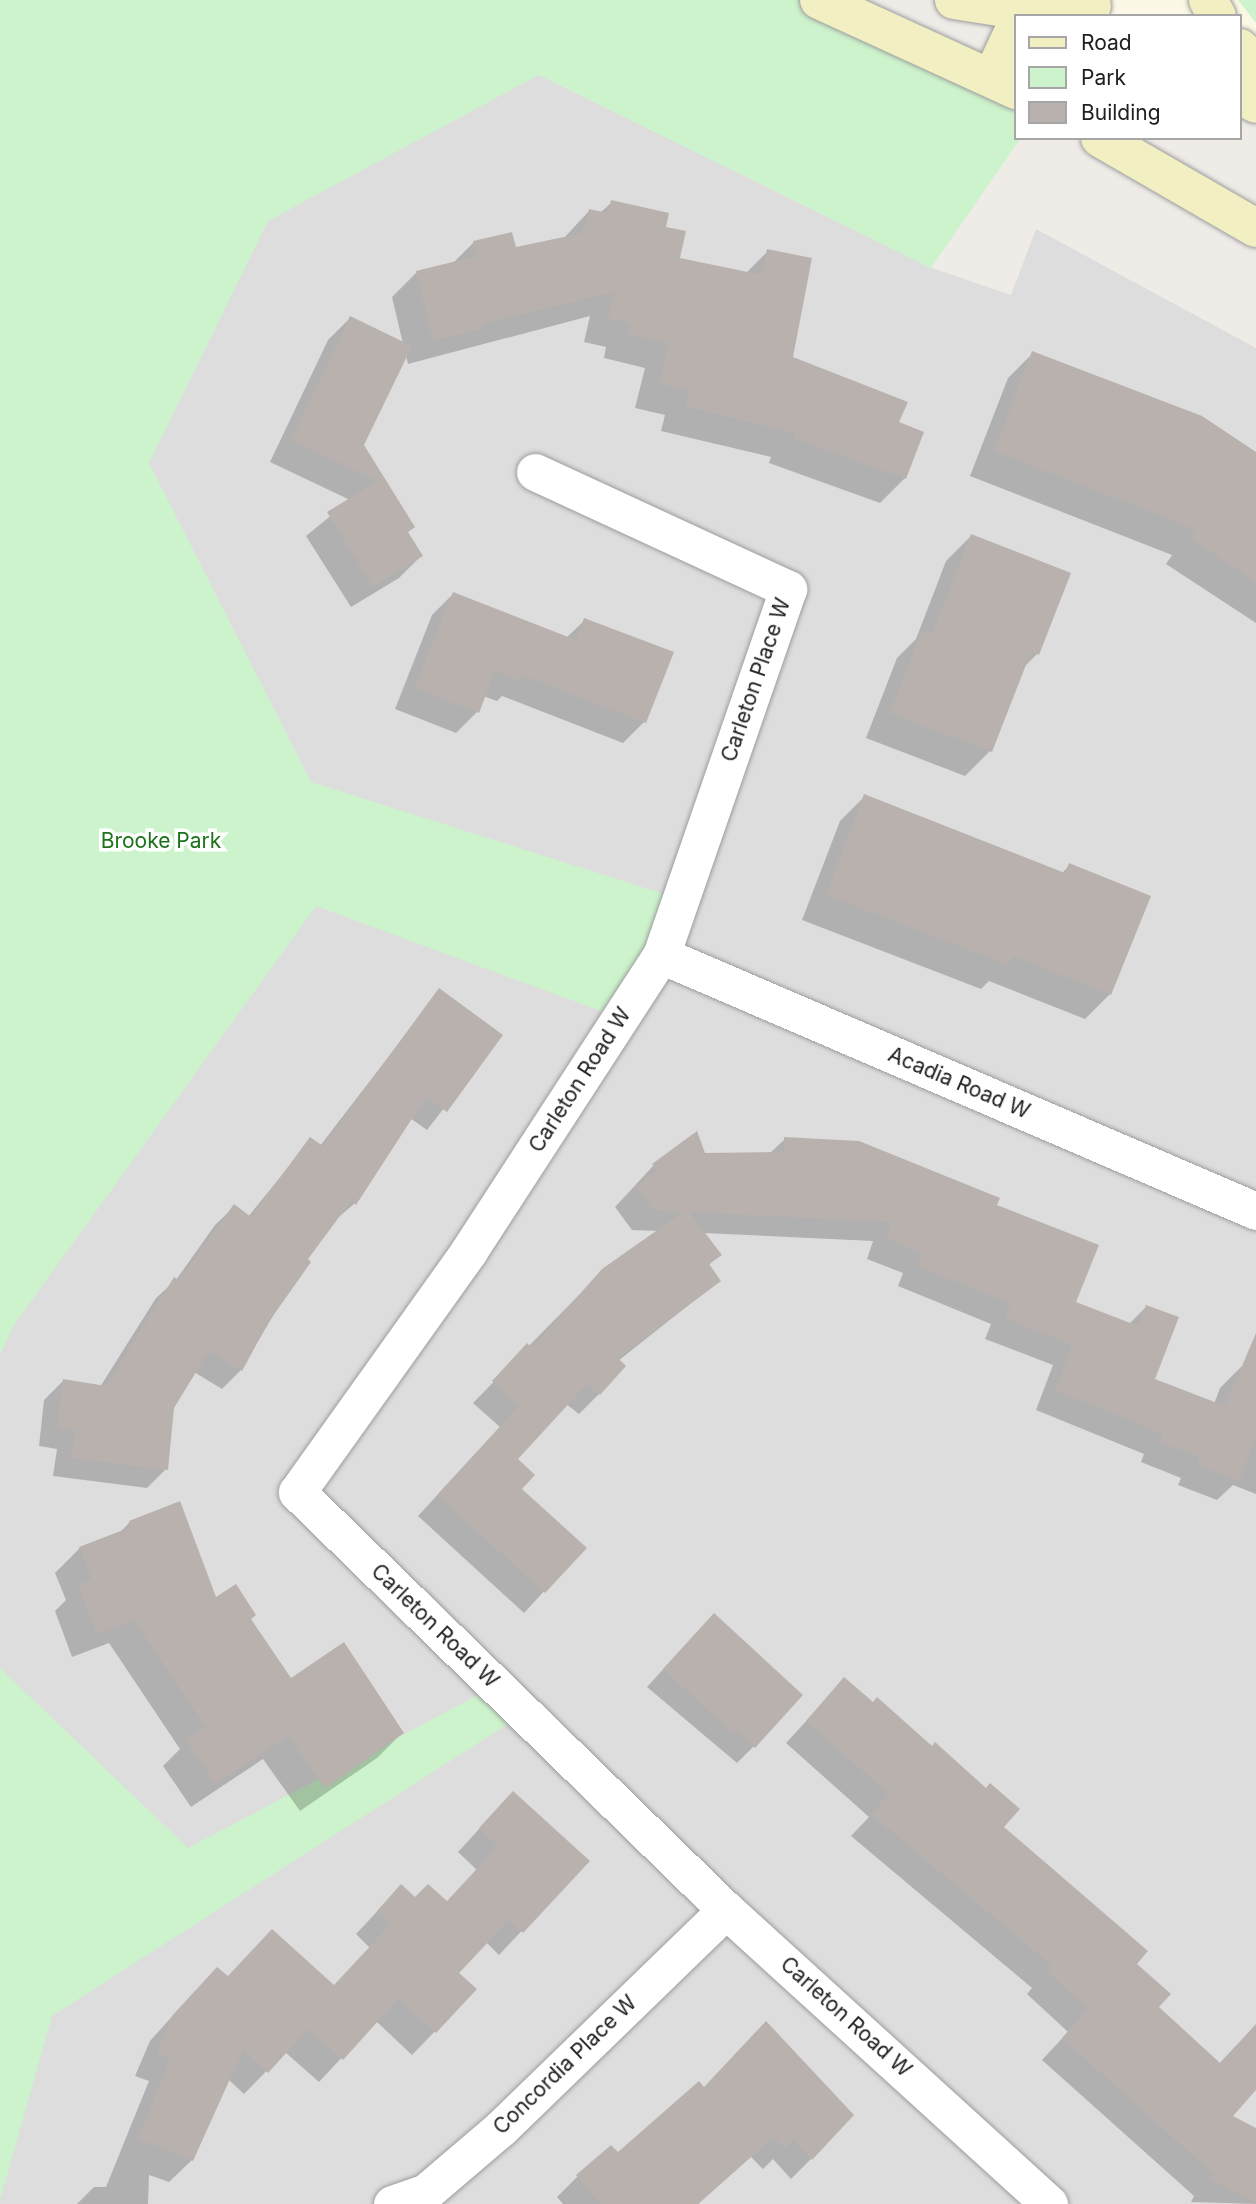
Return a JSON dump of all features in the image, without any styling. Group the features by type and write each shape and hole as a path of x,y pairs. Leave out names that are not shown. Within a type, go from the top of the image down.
{"main road":[{"path":"819,0 1004,84 1014,47"},
{"path":"954,0 1023,13 1092,8"},
{"path":"1242,50 1256,67"},
{"path":"1103,140 1256,228"}],"street":[{"name":"Carleton Place W","path":"535,472 788,589 661,955"},
{"name":"Acadia Road W","path":"661,955 1256,1211"},
{"name":"Carleton Road W","path":"661,955 469,1251 297,1492 726,1910 1049,2204"},
{"name":"Concordia Place W","path":"392,2204 426,2192 501,2128 726,1910"}],"shaded area":[{"path":"0,0 539,75 932,268 1011,295 1036,229 1256,348 1256,2204 0,2204"},
{"path":"1059,0 1256,0 1256,108 1242,100 1242,14 1084,14"}],"green space":[{"name":"Brooke Park","path":"0,0 819,0 1014,89 1014,140 1020,140 931,268 539,75 268,221 149,463 311,782 680,899 620,1018 316,906 14,1325 0,1355"},
{"path":"1238,0 1256,0 1256,23"},
{"path":"0,1668 188,1848 497,1685 525,1713 52,2016 0,2200"}],"building":[{"path":"611,200 669,213 666,227 686,231 680,258 762,275 767,249 812,258 793,357 908,402 899,422 924,432 906,479 793,438 795,433 685,406 689,391 659,383 669,343 627,333 630,323 608,318 614,292 481,324 482,329 433,340 416,271 477,256 473,241 512,232 516,247 583,233 589,209 608,213"},
{"path":"350,316 412,346 364,445 415,527 408,532 423,556 373,587 327,512 378,481 291,440"},
{"path":"1032,351 1202,416 1256,452 1256,582 1190,538 1195,529 994,451"},
{"path":"971,534 1071,573 1039,655 1031,652 992,752 890,713 922,631 932,634"},
{"path":"453,592 576,640 584,618 674,652 646,723 522,675 520,681 495,671 479,713 415,687"},
{"path":"864,794 1065,873 1069,863 1151,896 1111,995 1012,956 1008,965 826,895"},
{"path":"439,988 503,1035 447,1112 426,1097 356,1205 351,1201 308,1259 311,1262 268,1323 242,1371 209,1351 174,1408 168,1470 71,1458 75,1430 57,1428 63,1379 106,1386 174,1277 179,1280 234,1204 251,1217 310,1137 323,1146"},
{"path":"697,1131 705,1153 784,1152 784,1137 859,1141 1000,1198 997,1205 1099,1245 1076,1302 1138,1326 1146,1305 1179,1317 1155,1379 1225,1406 1256,1333 1256,1437 1239,1481 1197,1465 1200,1457 1160,1442 1163,1434 1055,1390 1072,1345 1005,1318 1011,1303 917,1266 922,1253 886,1238 892,1222 689,1212 722,1255 709,1264 721,1281 618,1358 626,1366 600,1395 587,1384 518,1459 535,1475 522,1489 587,1548 545,1593 437,1495 519,1406 492,1381 527,1343 532,1348 602,1269 683,1212 653,1210 635,1186 656,1170 652,1164"},
{"path":"180,1501 216,1597 236,1584 256,1615 251,1619 291,1678 344,1642 404,1733 325,1788 288,1736 216,1784 186,1740 206,1727 134,1620 97,1634 78,1585 92,1580 79,1547 131,1527 129,1521"},
{"path":"714,1613 803,1695 755,1748 736,1730 733,1733 663,1669"},
{"path":"844,1677 873,1702 877,1697 932,1746 935,1742 986,1788 990,1783 1020,1809 1004,1827 1148,1951 1137,1964 1171,1994 1159,2007 1220,2063 1256,2024 1256,2090 1233,2116 1256,2128 1256,2203 1211,2180 1214,2174 1062,2038 1088,2009 1047,1971 1052,1965 871,1814 889,1794 806,1721"},
{"path":"513,1791 590,1861 523,1933 509,1920 459,1973 477,1989 436,2033 398,1999 343,2060 308,2029 268,2073 243,2050 193,2161 138,2139 170,2059 157,2053 172,2016 217,1967 228,1976 272,1929 334,1985 391,1924 377,1911 401,1884 415,1897 428,1884 447,1901 498,1846 479,1828"},
{"path":"766,2021 854,2115 812,2160 794,2139 785,2149 773,2137 698,2204 601,2204 576,2175 611,2145 618,2152 699,2081 704,2087"}]}
